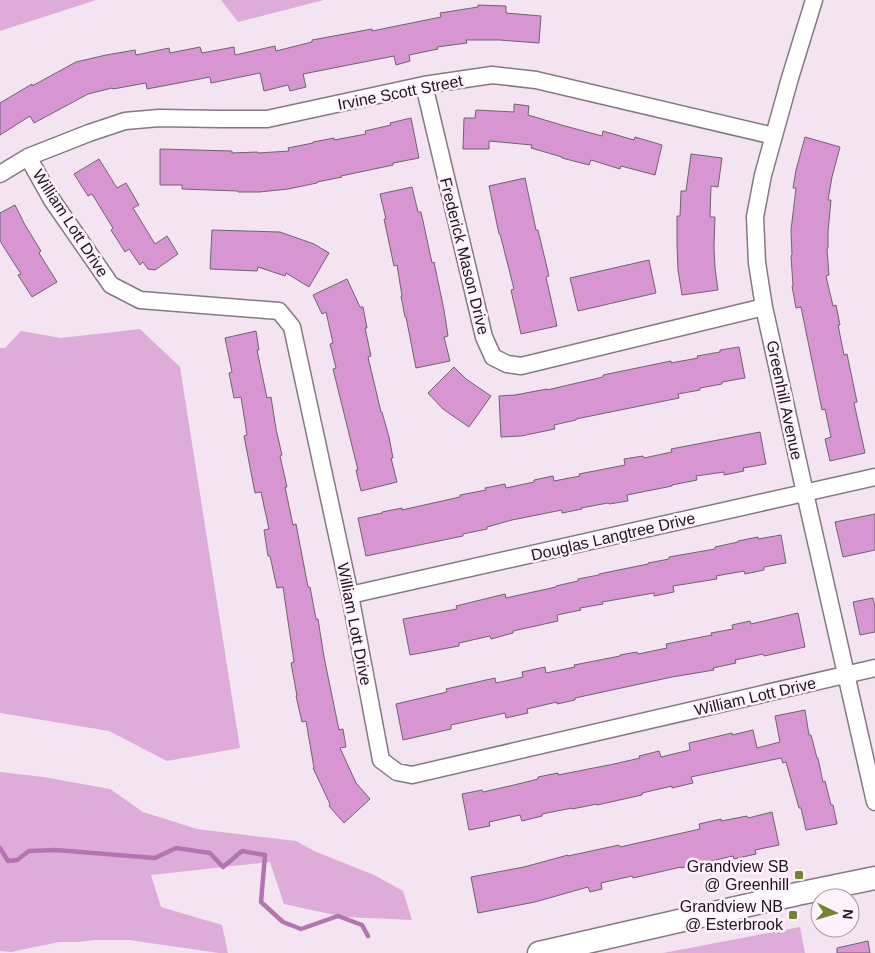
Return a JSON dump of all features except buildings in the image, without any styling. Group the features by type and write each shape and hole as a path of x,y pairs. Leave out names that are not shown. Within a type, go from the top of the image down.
{"street":[{"name":"Greenhill Avenue","path":"814,0 763,175 755,217 756,262 804,493 875,802"},
{"name":"Irvine Scott Street","path":"0,174 28,158 124,121 159,118 267,119 424,85 492,75 536,80 774,136"},
{"name":"Frederick Mason Drive","path":"424,85 484,337 493,357 507,364 521,366 764,307"},
{"name":"William Lott Drive","path":"28,158 52,200 111,284 140,300 279,311 292,327 350,595 381,760 397,772 412,774 875,668"},
{"name":"Douglas Langtree Drive","path":"350,595 875,477"},
{"path":"540,953 875,878"}],"shaded area":[{"path":"0,0 96,0 0,31"},
{"path":"221,0 324,0 238,22"},
{"path":"140,329 180,367 240,748 167,761 109,731 0,713 0,348 5,348 21,331 61,338"},
{"path":"0,772 43,777 110,789 143,812 197,829 296,841 314,851 374,875 403,891 412,920 344,917 284,904 270,862 151,875 161,907 222,925 228,953 129,940 59,942 11,952 0,951"},
{"path":"800,927 805,953 663,953"}],"waterway":[{"path":"0,848 8,861 17,860 29,851 56,850 155,858 176,848 210,853 223,867 242,851 265,855 261,902 283,922 301,929 338,916 362,925 368,936"}],"place":[{"name":"Grandview SB @ Greenhill","path":"799,875"},
{"name":"Grandview NB @ Esterbrook","path":"793,915"}]}
